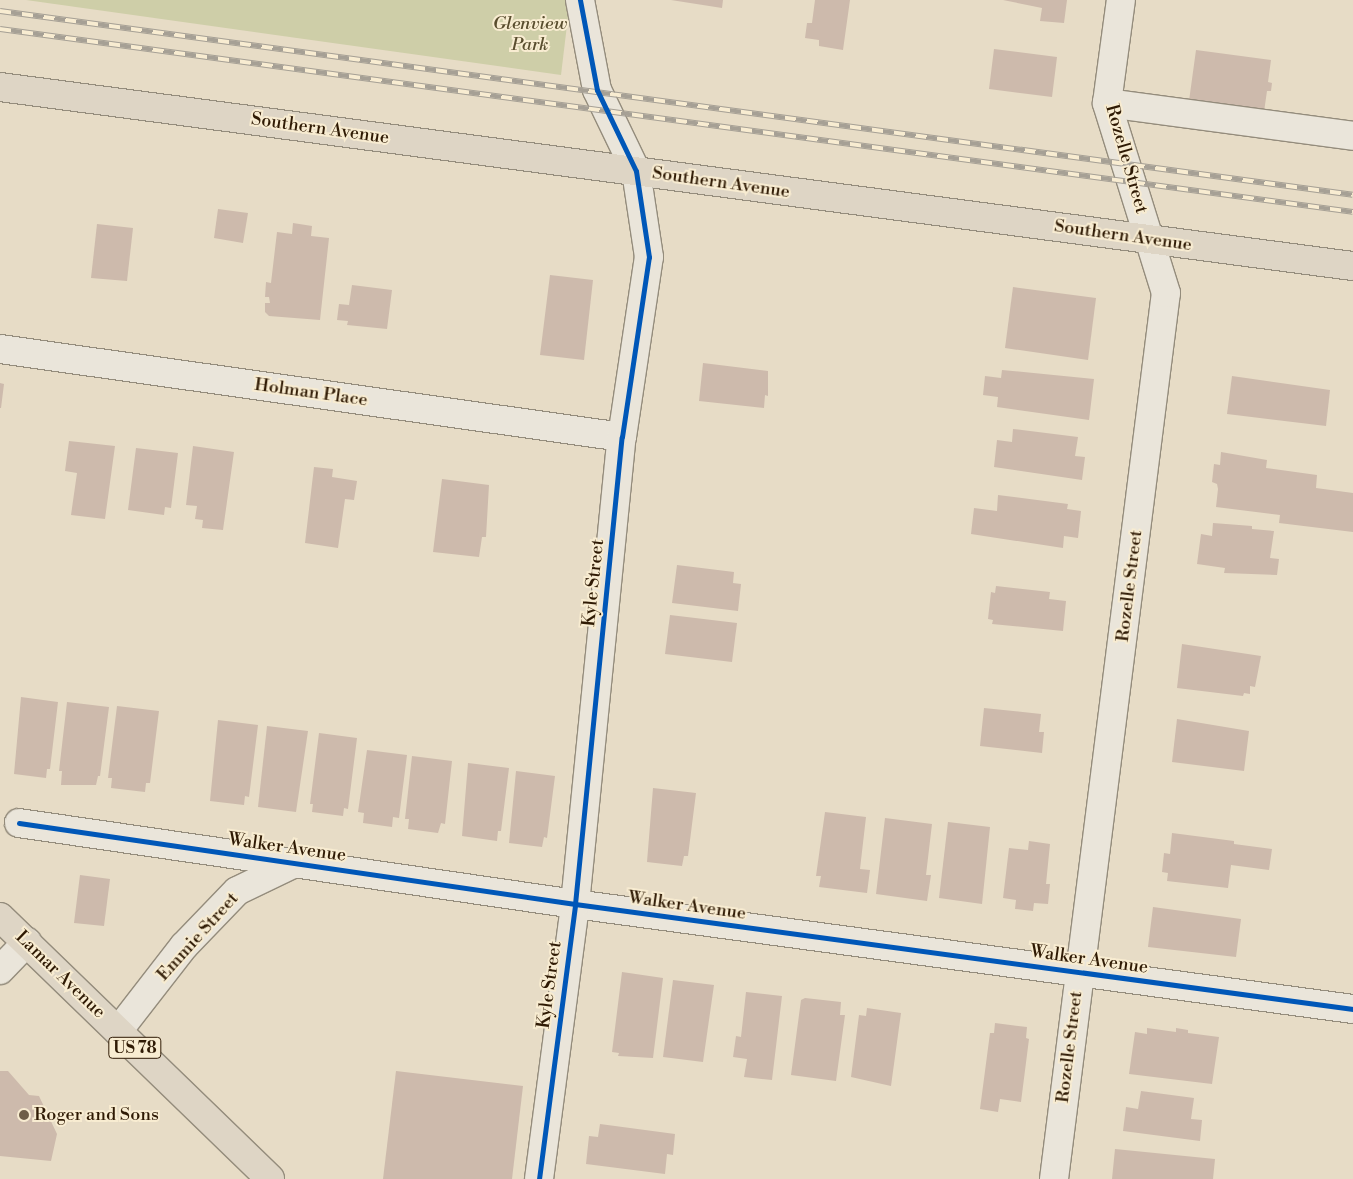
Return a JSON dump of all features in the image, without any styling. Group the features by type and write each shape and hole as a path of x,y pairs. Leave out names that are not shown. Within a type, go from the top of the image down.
{"main road":[{"name":"Southern Avenue","path":"0,87 1353,266"},
{"name":"Lamar Avenue","path":"0,917 270,1179"}],"street":[{"name":"Kyle Street","path":"539,1179 575,904 622,437 649,257 636,171 597,90 580,0"},
{"name":"Rozelle Street","path":"1054,1179 1166,293 1124,164 1107,103 1121,0"},
{"path":"1107,103 1353,136"},
{"name":"Holman Place","path":"0,348 622,437"},
{"name":"Walker Avenue","path":"19,823 575,904 1353,1009"},
{"name":"Emmie Street","path":"118,1031 184,946 237,891 295,863"},
{"path":"0,970 27,942"}],"green space":[{"name":"Glenview Park","path":"26,0 570,0 561,75"}],"building":[{"path":"671,0 723,0 722,8"},
{"path":"815,0 850,0 843,50 819,46 819,40 805,38 807,23 812,23"},
{"path":"1003,0 1067,0 1064,23 1040,21 1042,8"},
{"path":"994,49 1057,57 1052,97 989,89"},
{"path":"1196,50 1271,60 1268,82 1272,83 1271,91 1267,91 1264,112 1189,101"},
{"path":"218,209 248,213 243,243 214,238"},
{"path":"293,223 312,226 311,236 329,238 320,320 269,316 265,312 265,303 270,303 269,297 265,297 266,282 271,283 277,232 292,234"},
{"path":"97,224 133,228 127,281 91,278"},
{"path":"550,275 593,280 584,360 540,355"},
{"path":"352,285 392,290 387,329 347,325 348,321 337,320 339,304 349,305"},
{"path":"1013,287 1096,298 1088,360 1005,348"},
{"path":"703,363 768,371 768,396 765,395 764,408 699,401"},
{"path":"1002,370 1094,379 1089,420 997,407 998,397 983,395 985,376 1001,378"},
{"path":"1232,376 1330,390 1326,426 1227,414"},
{"path":"0,383 4,384 1,408 0,408"},
{"path":"1013,429 1078,437 1075,456 1085,457 1082,480 994,467 997,440 1012,442"},
{"path":"69,441 115,446 105,519 71,515 77,473 65,471"},
{"path":"193,446 234,452 223,530 202,528 203,520 195,519 197,506 186,505"},
{"path":"136,448 178,453 171,508 165,507 164,515 128,510"},
{"path":"1221,452 1267,460 1266,468 1317,475 1316,488 1353,493 1353,532 1279,523 1280,515 1216,507 1218,489 1217,484 1212,482 1214,464 1220,465"},
{"path":"314,467 333,469 332,477 357,481 354,500 345,499 338,548 305,543"},
{"path":"442,479 489,485 486,537 482,537 479,557 433,552"},
{"path":"998,495 1068,504 1067,509 1081,511 1078,538 1064,536 1063,548 971,534 974,508 997,511"},
{"path":"1213,523 1252,526 1252,529 1274,531 1270,558 1279,559 1277,575 1224,573 1225,568 1197,564 1201,534 1212,536"},
{"path":"677,565 734,572 733,583 741,584 738,611 672,603"},
{"path":"996,586 1050,592 1049,599 1066,601 1063,631 992,624 993,620 988,619 991,592 995,593"},
{"path":"670,615 737,623 732,662 665,654"},
{"path":"1182,644 1261,656 1255,687 1250,686 1250,694 1244,693 1243,696 1177,688"},
{"path":"21,697 58,702 50,769 47,769 46,778 14,774"},
{"path":"67,702 109,707 100,776 98,776 96,785 61,785 62,771 59,771"},
{"path":"117,706 159,711 150,783 146,783 145,792 111,788 112,778 108,778"},
{"path":"984,708 1041,714 1039,732 1044,732 1042,753 980,746"},
{"path":"1177,719 1249,731 1244,771 1172,762"},
{"path":"218,720 258,725 249,797 245,796 244,805 210,801"},
{"path":"267,726 308,731 296,812 258,807"},
{"path":"319,733 357,738 348,809 344,808 343,816 312,812 313,804 310,804"},
{"path":"367,750 407,755 399,818 393,817 392,827 363,823 364,813 358,812"},
{"path":"412,756 452,761 445,824 441,823 438,833 408,829 409,819 405,819"},
{"path":"468,763 509,768 501,831 498,831 497,841 462,836"},
{"path":"516,771 555,776 547,838 544,837 542,847 509,843"},
{"path":"653,788 696,793 688,856 684,856 682,866 647,862"},
{"path":"825,812 866,817 860,869 870,870 867,893 819,887 821,876 816,876"},
{"path":"885,818 932,824 926,875 931,875 927,901 876,894"},
{"path":"948,822 990,827 982,904 939,898"},
{"path":"1172,833 1234,841 1234,844 1272,849 1269,870 1231,865 1228,888 1167,881 1168,873 1162,872 1164,853 1170,854"},
{"path":"1029,841 1050,844 1046,884 1050,884 1048,904 1034,903 1033,911 1015,909 1016,900 1003,898 1009,848 1028,850"},
{"path":"80,875 110,879 104,926 74,923"},
{"path":"1153,907 1241,919 1236,957 1148,947"},
{"path":"622,972 663,978 653,1058 618,1056 619,1053 612,1052"},
{"path":"673,980 714,985 703,1062 663,1057"},
{"path":"746,992 782,996 772,1080 744,1077 747,1059 733,1057 736,1036 741,1037"},
{"path":"805,998 841,1002 840,1015 845,1015 836,1081 791,1075 801,1000"},
{"path":"867,1008 901,1013 891,1086 851,1077 859,1015 866,1016"},
{"path":"995,1023 1027,1027 1026,1038 1029,1039 1021,1102 1000,1099 998,1112 980,1109 990,1033 994,1033"},
{"path":"1147,1028 1176,1032 1176,1028 1188,1030 1188,1033 1219,1037 1212,1084 1129,1074 1135,1032 1147,1034"},
{"name":"Roger and Sons","path":"0,1071 8,1071 29,1095 39,1096 57,1134 51,1161 0,1156"},
{"path":"396,1071 523,1086 512,1179 383,1179"},
{"path":"1141,1091 1194,1098 1191,1119 1202,1120 1200,1141 1123,1131 1126,1107 1138,1109"},
{"path":"600,1124 675,1134 673,1155 667,1154 665,1174 586,1164 589,1136 598,1137"},
{"path":"1115,1149 1215,1159 1213,1179 1112,1179"}],"railway":[{"path":"0,11 1353,195"},
{"path":"0,29 1353,212"}],"cycle path":[{"path":"539,1179 575,904 622,437 649,257 636,171 597,90 580,0"},
{"path":"19,823 575,904 1353,1009"}],"place":[{"name":"Roger and Sons","path":"24,1115"}]}
